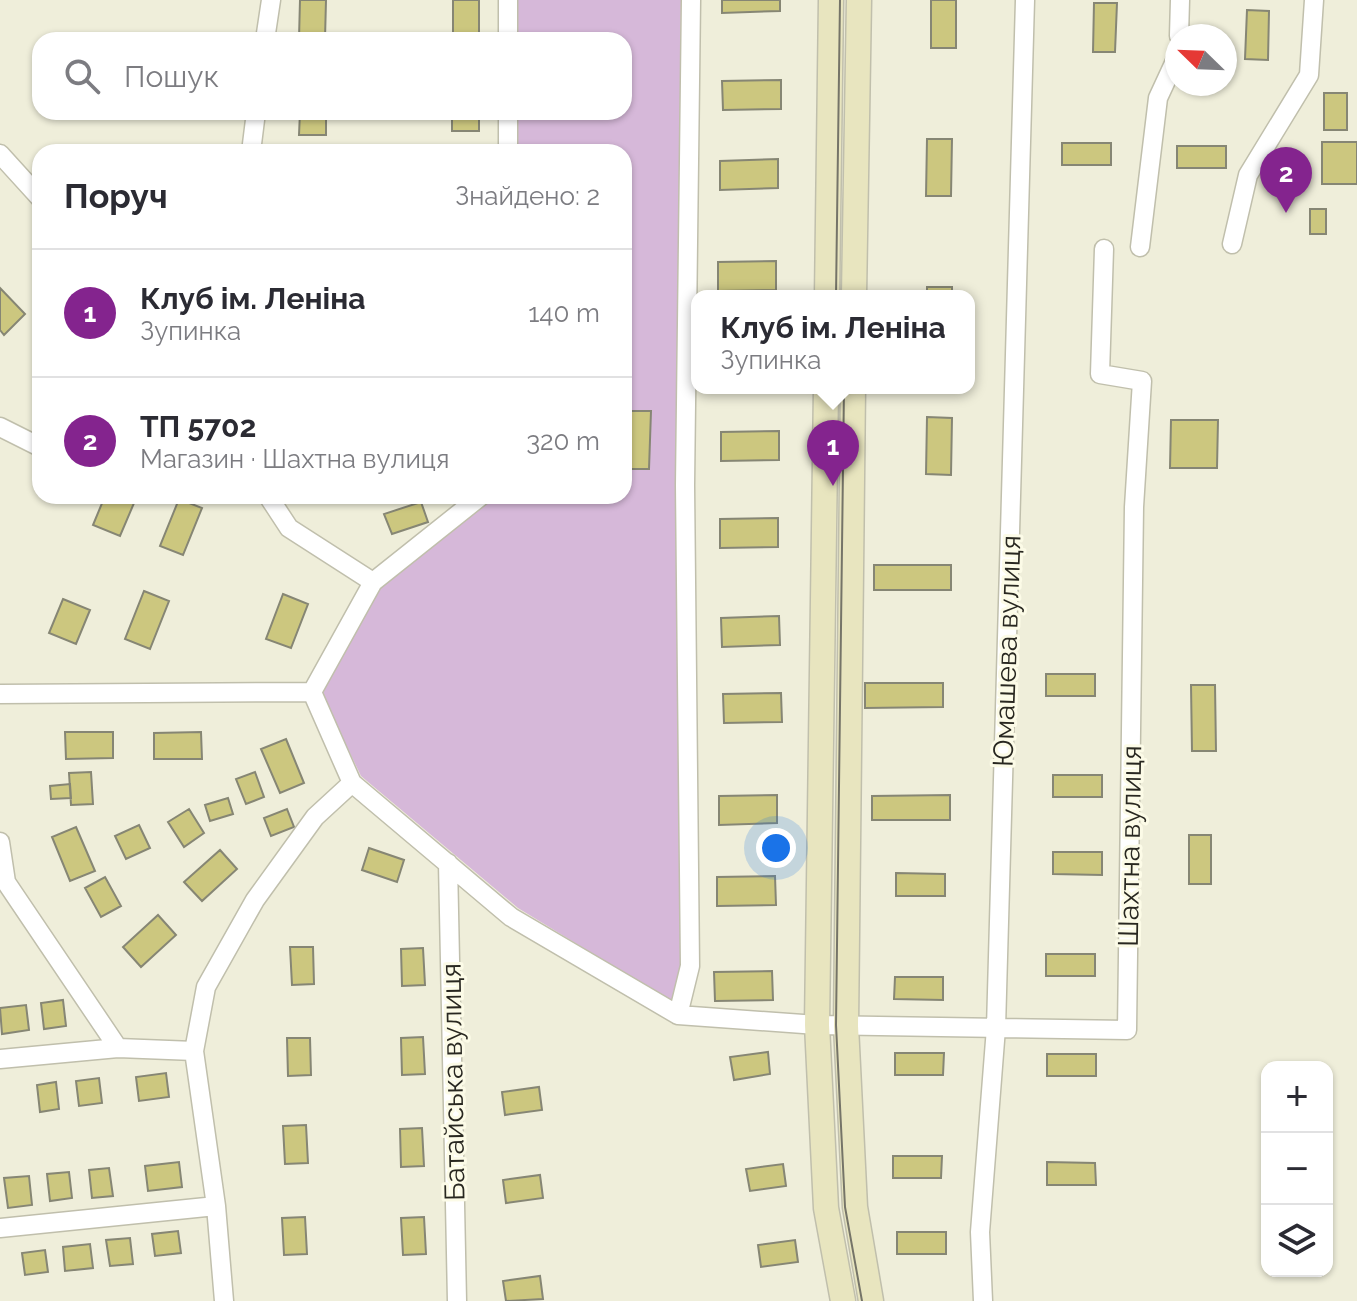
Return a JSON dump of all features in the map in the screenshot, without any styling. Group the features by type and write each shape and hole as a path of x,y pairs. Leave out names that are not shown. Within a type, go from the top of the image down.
{"main road":[{"path":"827,290 831,0"},
{"path":"854,290 859,0"},
{"path":"826,394 817,1025 826,1208 843,1301"},
{"path":"853,394 846,1026 855,1207 871,1301"}],"street":[{"path":"266,32 271,0"},
{"path":"508,0 508,32"},
{"path":"312,692 352,783 511,917 678,1015 690,966 685,485 691,0"},
{"name":"Юмашева вулиця","path":"983,1301 980,1232 996,1028 1025,0"},
{"path":"1179,24 1180,0"},
{"path":"1232,244 1248,175 1309,75 1314,0"},
{"path":"1140,247 1158,98 1165,83"},
{"path":"252,144 255,120"},
{"path":"508,120 508,144"},
{"path":"0,154 32,189"},
{"name":"Шахтна вулиця","path":"678,1015 846,1026 1127,1030 1134,507 1142,381 1100,374 1104,249"},
{"path":"0,427 32,443"},
{"path":"273,504 289,528 373,582"},
{"path":"312,692 373,582 471,504"},
{"path":"0,694 312,692"},
{"path":"224,1301 216,1206 194,1051 206,987 255,900 315,817 352,783"},
{"path":"0,842 6,882 118,1048"},
{"name":"Батайська вулиця","path":"448,863 457,1301"},
{"path":"0,1059 118,1048 194,1051"},
{"path":"0,1228 216,1206"}],"shaded area":[{"path":"515,0 681,0 676,484 682,963 672,1002 518,908 361,776 321,693 381,587 484,504 632,504 632,144 515,144 515,120 632,120 632,32 515,32"}],"building":[{"path":"300,0 326,0 325,32 299,32"},
{"path":"453,0 479,0 479,32 453,32"},
{"path":"722,0 780,0 780,11 722,13"},
{"path":"931,0 956,0 956,48 931,48"},
{"path":"1094,3 1117,3 1115,52 1093,52"},
{"path":"1247,10 1269,11 1268,60 1245,59"},
{"path":"781,80 781,109 723,110 722,81"},
{"path":"1324,93 1347,93 1347,130 1324,130"},
{"path":"300,120 326,120 326,135 299,135"},
{"path":"452,120 479,120 479,131 452,131"},
{"path":"927,139 952,139 951,196 926,196"},
{"path":"1322,142 1357,142 1357,184 1322,184"},
{"path":"1062,143 1111,143 1111,165 1062,165"},
{"path":"1177,146 1226,146 1226,168 1177,168"},
{"path":"778,159 778,188 720,190 720,161"},
{"path":"1310,209 1326,209 1326,234 1310,234"},
{"path":"776,261 776,290 718,290 718,262"},
{"path":"927,287 952,287 952,290 927,290"},
{"path":"0,288 25,314 4,335 0,330"},
{"path":"632,411 651,411 649,469 632,469"},
{"path":"927,417 952,418 951,475 926,474"},
{"path":"1171,420 1218,420 1217,468 1170,468"},
{"path":"779,431 779,460 721,461 721,432"},
{"path":"102,504 134,504 120,536 93,525"},
{"path":"177,504 202,508 183,555 160,546"},
{"path":"422,504 428,522 392,534 384,514"},
{"path":"778,518 778,547 720,548 720,519"},
{"path":"874,565 951,565 951,590 874,590"},
{"path":"144,591 169,601 150,649 125,639"},
{"path":"283,594 308,604 291,648 266,639"},
{"path":"63,599 90,610 76,644 49,633"},
{"path":"779,616 780,645 722,647 721,618"},
{"path":"1046,674 1095,674 1095,696 1046,696"},
{"path":"865,683 943,683 943,707 865,708"},
{"path":"1191,685 1215,685 1216,751 1192,751"},
{"path":"781,693 782,722 724,723 723,694"},
{"path":"65,732 113,732 113,758 66,759"},
{"path":"201,732 202,759 154,759 154,733"},
{"path":"286,739 304,783 280,793 261,749"},
{"path":"91,772 93,804 71,805 69,773"},
{"path":"255,772 264,797 246,804 236,779"},
{"path":"1053,775 1102,775 1102,797 1053,797"},
{"path":"70,784 71,798 51,799 50,786"},
{"path":"777,795 777,823 719,825 719,796"},
{"path":"950,795 950,820 872,820 872,796"},
{"path":"228,798 233,814 210,821 205,805"},
{"path":"189,809 204,833 184,847 168,822"},
{"path":"287,809 294,827 271,836 264,818"},
{"path":"139,825 150,848 126,859 115,836"},
{"path":"76,827 95,871 70,881 52,837"},
{"path":"1189,835 1211,835 1211,884 1189,884"},
{"path":"369,848 404,860 397,882 362,870"},
{"path":"220,850 237,869 202,901 184,882"},
{"path":"1053,852 1102,852 1102,875 1053,874"},
{"path":"896,873 945,874 945,896 896,896"},
{"path":"775,876 776,905 717,906 717,877"},
{"path":"105,877 121,906 101,917 85,888"},
{"path":"158,915 176,935 141,967 123,947"},
{"path":"290,947 313,947 314,984 292,985"},
{"path":"423,948 425,985 402,986 401,949"},
{"path":"1046,954 1095,954 1095,976 1046,976"},
{"path":"772,971 773,1000 715,1001 714,972"},
{"path":"895,977 943,977 943,1000 894,999"},
{"path":"63,1000 66,1026 44,1029 41,1003"},
{"path":"26,1005 29,1030 2,1034 0,1008"},
{"path":"423,1037 425,1074 402,1075 401,1038"},
{"path":"287,1038 310,1038 311,1075 288,1076"},
{"path":"768,1052 770,1074 734,1080 730,1057"},
{"path":"895,1053 944,1053 943,1075 895,1075"},
{"path":"1047,1054 1096,1054 1096,1076 1047,1076"},
{"path":"166,1073 169,1097 139,1101 136,1077"},
{"path":"99,1078 102,1103 79,1106 76,1081"},
{"path":"56,1082 59,1109 40,1112 37,1085"},
{"path":"539,1087 542,1110 505,1115 502,1092"},
{"path":"306,1125 308,1163 285,1164 283,1126"},
{"path":"422,1128 424,1166 401,1167 400,1129"},
{"path":"893,1156 942,1156 941,1178 893,1178"},
{"path":"179,1162 182,1187 148,1191 145,1166"},
{"path":"1047,1162 1095,1163 1096,1185 1047,1185"},
{"path":"783,1164 786,1186 750,1191 746,1169"},
{"path":"109,1168 113,1196 92,1198 89,1170"},
{"path":"69,1172 72,1198 50,1201 47,1174"},
{"path":"540,1175 543,1198 506,1203 503,1180"},
{"path":"29,1176 32,1205 8,1208 4,1178"},
{"path":"305,1217 307,1254 284,1255 282,1218"},
{"path":"424,1217 426,1254 403,1255 401,1218"},
{"path":"178,1231 181,1253 155,1256 152,1234"},
{"path":"897,1232 946,1232 946,1254 897,1254"},
{"path":"130,1238 133,1264 110,1266 106,1240"},
{"path":"795,1240 798,1262 761,1267 758,1245"},
{"path":"90,1244 93,1268 65,1271 63,1247"},
{"path":"45,1250 48,1272 25,1275 22,1253"},
{"path":"540,1276 543,1299 506,1301 503,1281"}],"tram line":[{"path":"836,290 840,0"},
{"path":"844,394 836,1025 845,1207 862,1301"}],"place":[{"name":"ТП 5702","path":"1286,213"},
{"name":"Клуб ім. Леніна","path":"833,486"}]}
